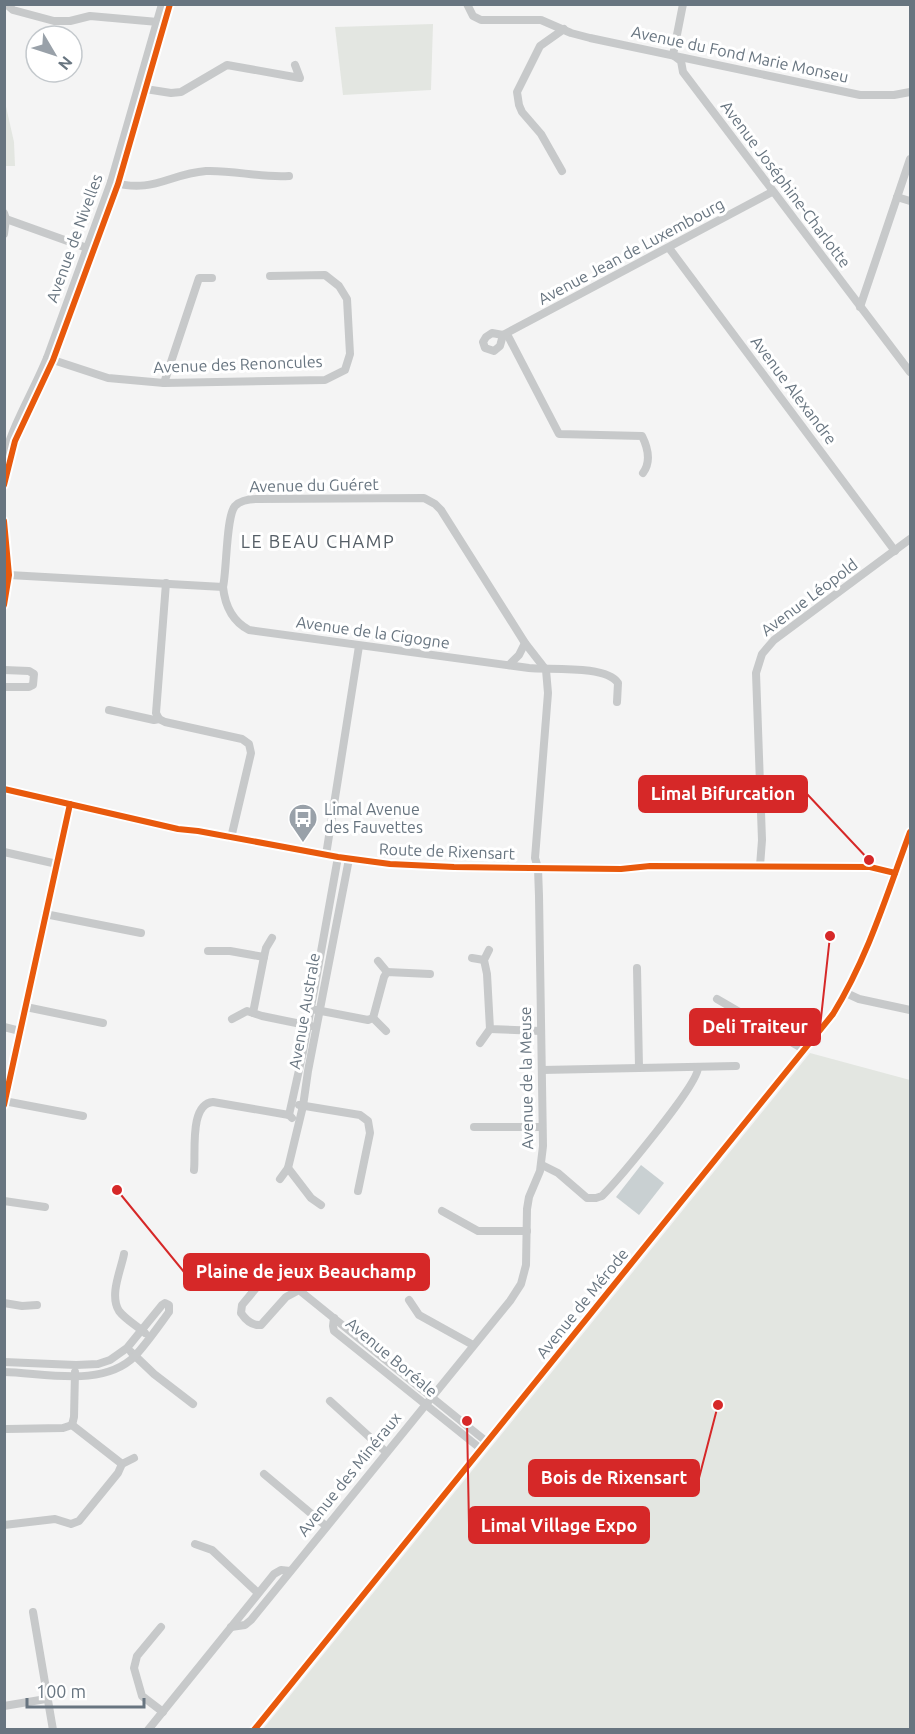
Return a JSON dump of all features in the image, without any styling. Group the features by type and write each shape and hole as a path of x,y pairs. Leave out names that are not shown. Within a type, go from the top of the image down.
{"street":[{"path":"6,4 13,10 54,21 70,21 90,16 158,22"},
{"name":"Avenue de Nivelles","path":"4,458 19,415 47,358 111,182 162,4"},
{"name":"Avenue du Fond Marie Monseu","path":"467,4 473,16 481,20 541,20 590,38 860,95 894,95 910,92"},
{"path":"673,55 683,4"},
{"path":"562,171 541,134 522,112 517,92 540,46 564,29"},
{"name":"Avenue Joséphine-Charlotte","path":"673,55 681,61 683,72 910,372"},
{"path":"139,88 171,93 181,92 227,65 300,78 295,64"},
{"path":"860,307 910,159"},
{"path":"111,182 124,186 143,186 197,172 210,171 230,171 254,176 289,176"},
{"name":"Avenue Jean de Luxembourg","path":"643,473 649,464 642,436 559,434 505,334 772,192"},
{"path":"897,197 910,201"},
{"path":"4,234 5,216 87,248"},
{"name":"Avenue Alexandre","path":"669,248 895,550"},
{"name":"Avenue des Renoncules","path":"47,358 108,378 164,384 325,380 345,370 350,354 347,299 339,286 325,275 270,276"},
{"path":"164,384 199,278 212,278"},
{"name":"Avenue du Guéret","path":"222,587 226,572 229,519 233,508 241,501 424,498 441,510 525,642 546,670"},
{"path":"4,522 9,575 4,605"},
{"name":"Avenue Léopold","path":"760,866 762,840 756,673 759,662 765,649 774,640 910,539"},
{"path":"9,575 222,587"},
{"path":"159,719 156,713 166,583"},
{"name":"Avenue de la Cigogne","path":"222,587 225,603 232,616 249,630 546,670 564,669 598,673 613,677 618,683 617,702"},
{"path":"509,665 519,655 525,642"},
{"path":"326,855 359,646"},
{"path":"4,670 29,671 34,674 33,685 29,687 4,687"},
{"path":"538,868 535,858 548,686 546,670"},
{"path":"109,710 154,720 159,719 242,739 249,744 250,753 231,838"},
{"name":"Route de Rixensart","path":"4,789 137,821 338,858 418,866 621,869 650,866 870,867 895,873"},
{"path":"70,804 5,1103 83,1116"},
{"name":"Avenue de Mérode","path":"254,1730 805,1050 846,993 870,944 910,832"},
{"path":"4,852 57,864"},
{"name":"Avenue Australe","path":"289,1115 293,1104 338,858"},
{"name":"Avenue Australe","path":"280,1179 288,1168 303,1106 349,859"},
{"name":"Avenue de la Meuse","path":"432,1397 510,1301 520,1284 526,1265 528,1203 542,1165 538,868"},
{"path":"45,914 141,933"},
{"path":"254,1013 266,948 272,938"},
{"path":"480,1043 490,1029 488,974 484,960 489,950"},
{"path":"208,951 230,951 264,957"},
{"path":"472,958 484,960"},
{"path":"378,961 387,972 430,974"},
{"path":"637,968 639,1067"},
{"path":"374,1018 387,972"},
{"path":"846,993 859,999 910,1010"},
{"path":"717,999 805,1050"},
{"path":"26,1007 104,1023"},
{"path":"310,1008 368,1020 374,1018"},
{"path":"232,1019 247,1011 317,1028"},
{"path":"374,1018 386,1031"},
{"path":"4,1028 20,1031"},
{"path":"490,1029 541,1031"},
{"path":"542,1070 736,1066"},
{"path":"542,1165 558,1173 587,1198 602,1196 691,1087 699,1072 698,1067"},
{"path":"194,1170 193,1147 198,1117 201,1108 206,1103 213,1102 289,1115 299,1123"},
{"path":"293,1104 360,1115 368,1121 370,1133 358,1191"},
{"path":"474,1127 542,1127"},
{"path":"288,1168 311,1198 321,1205"},
{"path":"4,1201 45,1207"},
{"path":"442,1211 478,1231 527,1231"},
{"path":"124,1254 115,1295 116,1305 121,1313 150,1337"},
{"path":"281,1260 288,1260 299,1270 301,1277 299,1290 286,1297 261,1325 251,1323 241,1313 242,1305 281,1260"},
{"path":"299,1290 334,1318"},
{"path":"409,1300 419,1315 473,1345"},
{"path":"4,1303 22,1306 37,1305"},
{"path":"4,1362 98,1365 117,1357 128,1348 162,1305 165,1303 169,1305 169,1312 135,1356 111,1371 75,1376 4,1372"},
{"name":"Avenue Boréale","path":"334,1318 432,1397 484,1445"},
{"name":"Avenue Boréale","path":"334,1318 334,1331 426,1404 484,1445"},
{"path":"128,1348 154,1374 193,1404"},
{"path":"72,1425 76,1365"},
{"name":"Avenue des Minéraux","path":"231,1627 248,1624 432,1397"},
{"path":"330,1401 386,1452"},
{"path":"7,1429 63,1428 72,1425"},
{"path":"72,1425 122,1464"},
{"path":"4,1526 55,1519 71,1524 79,1521 118,1473 122,1464 134,1458"},
{"path":"264,1474 327,1526"},
{"path":"195,1544 212,1550 258,1593"},
{"name":"Avenue des Minéraux","path":"148,1730 258,1593 278,1571 290,1570"},
{"path":"33,1612 53,1730"},
{"path":"161,1627 137,1656 134,1668 142,1696 163,1712"},
{"path":"4,1706 46,1699"}],"shaded area":[{"path":"433,24 431,90 343,95 335,27"},
{"path":"5,102 14,142 15,166 5,166"},
{"path":"810,1053 910,1080 910,1729 263,1729"},
{"path":"641,1165 664,1183 639,1215 616,1197"}],"cycle path":[{"path":"4,485 15,441 53,360 118,184 170,4"},
{"path":"4,521 9,575 4,605"},
{"path":"4,789 178,829 390,864 621,869 650,866 870,867 895,873"},
{"path":"4,1105 70,804"},
{"path":"254,1730 833,1014 867,948 910,832"}],"place":[{"name":"Limal Avenue des Fauvettes","path":"303,844"},
{"name":"Limal Bifurcation","path":"869,860"},
{"name":"Deli Traiteur","path":"830,936"},
{"name":"Plaine de jeux Beauchamp","path":"117,1190"},
{"name":"Bois de Rixensart","path":"718,1405"},
{"name":"Limal Village Expo","path":"467,1421"}],"district":[{"name":"LE BEAU CHAMP","path":"318,541"}]}
